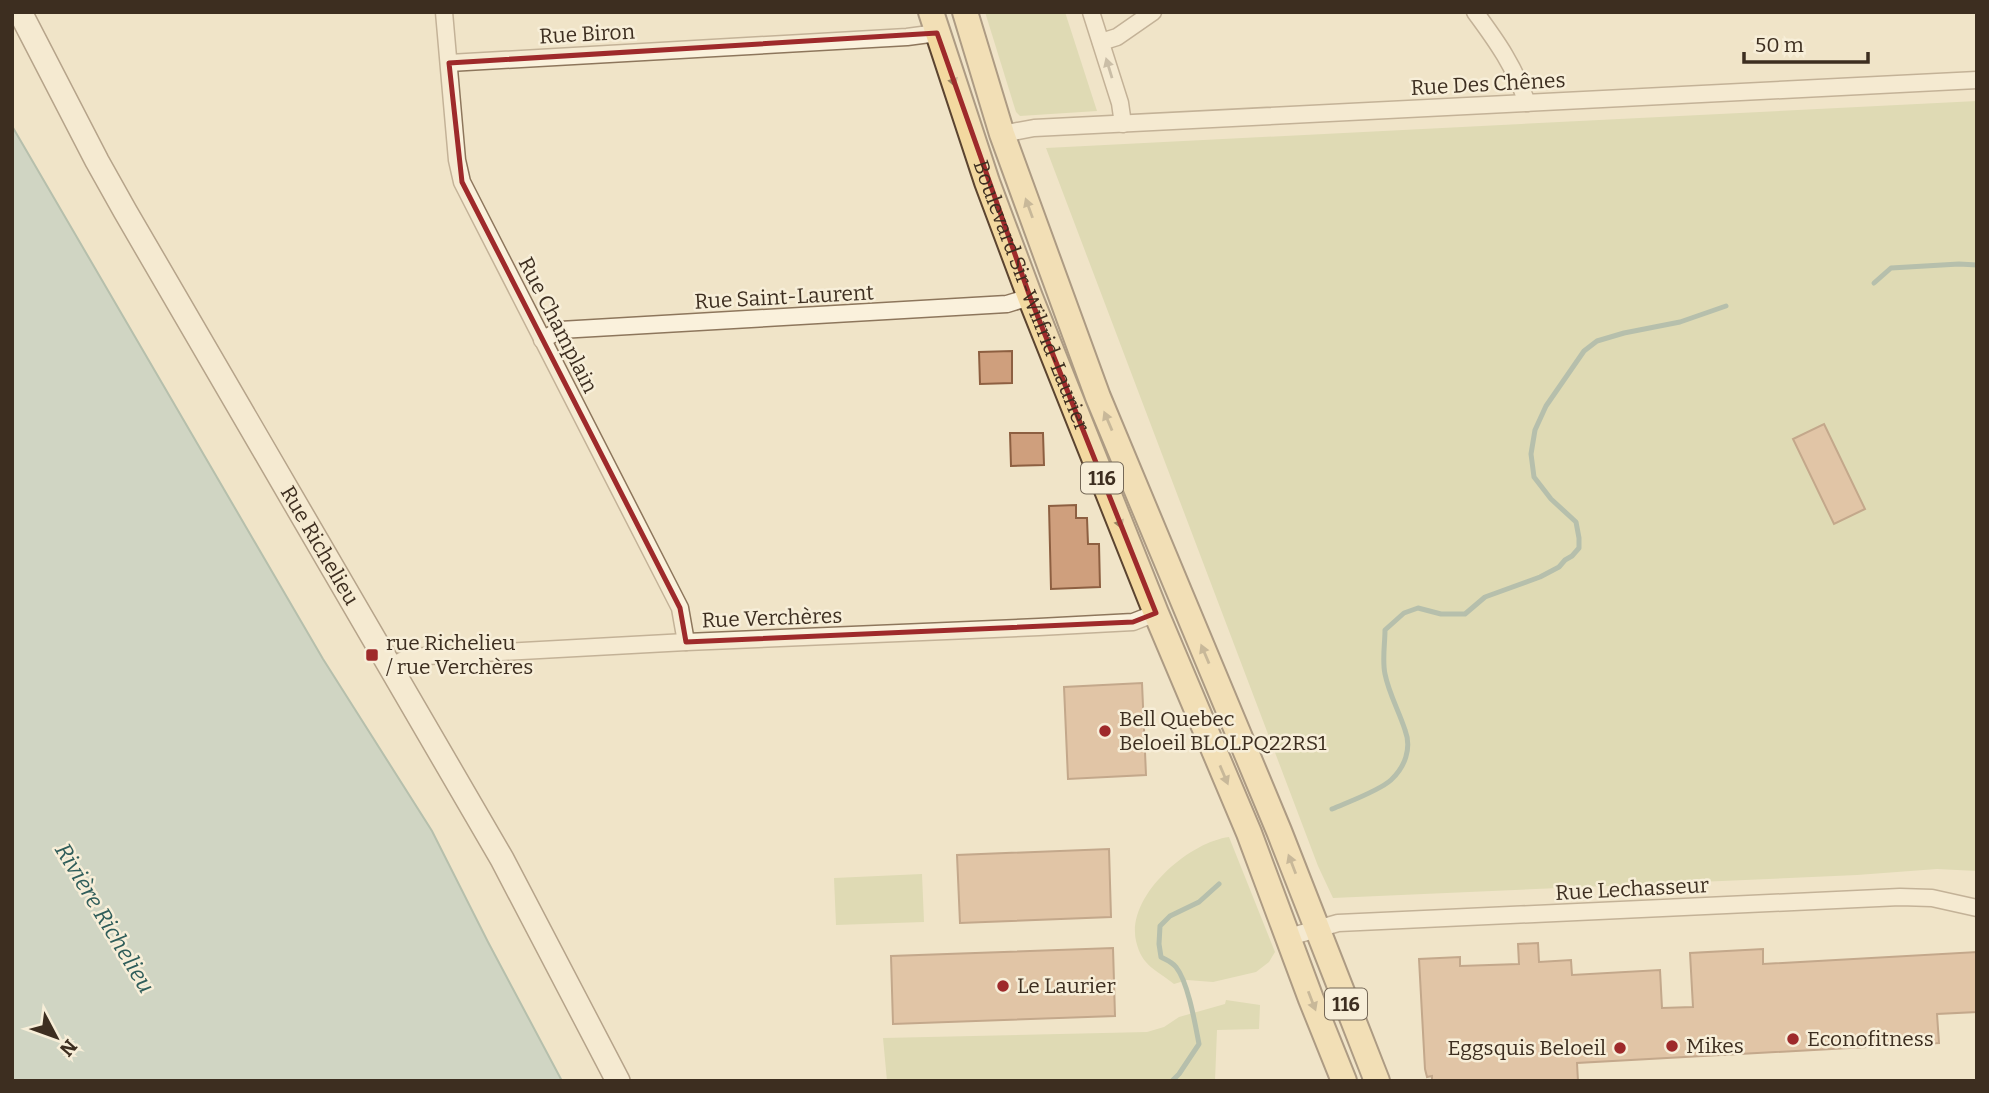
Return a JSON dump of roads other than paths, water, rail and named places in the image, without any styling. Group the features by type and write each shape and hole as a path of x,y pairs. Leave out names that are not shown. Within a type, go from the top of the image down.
{"main road":[{"name":"Rue Richelieu","path":"20,12 120,201 507,869 618,1081"},
{"name":"Boulevard Sir-Wilfrid-Laurier","path":"965,12 1002,134 1098,397 1279,831 1377,1081"},
{"name":"Boulevard Sir-Wilfrid-Laurier","path":"934,23 987,182 1030,298 1156,614 1249,833 1344,1081"}],"street":[{"name":"Rue Champlain","path":"444,12 457,160 462,181 680,608 686,642"},
{"path":"1091,12 1120,103 1123,124"},
{"path":"1101,42 1122,34 1153,12"},
{"path":"1475,12 1512,65 1527,103"},
{"name":"Rue Biron","path":"449,63 906,37 934,23"},
{"name":"Rue Des Chênes","path":"1002,134 1034,128 1977,80"},
{"name":"Rue Saint-Laurent","path":"542,340 560,330 1007,304 1030,298"},
{"name":"Rue Verchères","path":"390,667 409,657 1119,623 1133,622 1156,614"},
{"name":"Rue Lechasseur","path":"1289,937 1338,923 1900,897 1932,898 1977,908"}],"water":[{"name":"Rivière Richelieu","path":"12,126 323,659 432,831 562,1081 12,1081"}],"waterway":[{"path":"1874,283 1891,268 1977,265"},
{"path":"1332,809 1386,784 1400,769 1406,757 1407,737 1385,674 1385,630 1404,613 1418,608 1441,614 1465,614 1485,597 1540,577 1559,567 1579,548 1576,522 1551,499 1534,477 1531,454 1535,430 1546,406 1584,351 1597,341 1680,322 1726,306"},
{"path":"1172,1081 1199,1044 1184,982 1176,967 1161,957 1160,926 1170,916 1199,902 1219,884"}],"place":[{"name":"rue Richelieu / rue Verchères","path":"372,655"},
{"name":"Bell Quebec Beloeil BLOLPQ22RS1","path":"1105,731"},
{"name":"Le Laurier","path":"1003,986"},
{"name":"Econofitness","path":"1793,1039"},
{"name":"Mikes","path":"1672,1046"},
{"name":"Eggsquis Beloeil","path":"1620,1048"}]}
